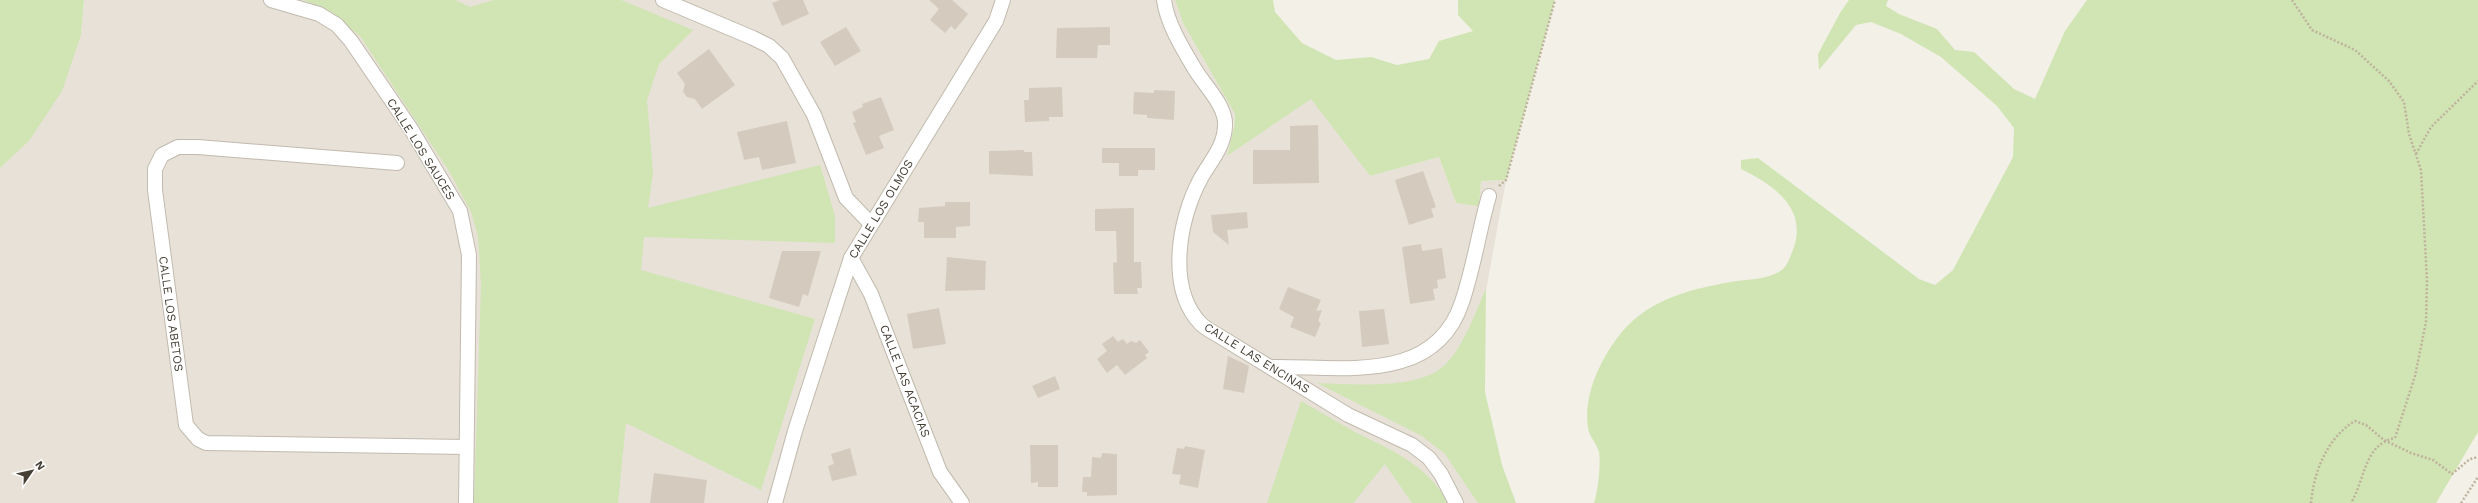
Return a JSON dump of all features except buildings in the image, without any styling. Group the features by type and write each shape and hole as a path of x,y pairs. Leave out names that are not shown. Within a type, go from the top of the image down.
{"street":[{"name":"CALLE LOS SAUCES","path":"271,0 319,14 337,25 351,41 411,129 460,211 469,255 466,503"},
{"path":"663,0 753,38 769,46 782,58 814,115 846,198 870,223"},
{"name":"CALLE LOS OLMOS","path":"775,503 795,431 851,258 870,223 996,21 1003,0"},
{"name":"CALLE LAS ENCINAS","path":"1164,0 1173,27 1196,71 1222,111 1226,125 1216,154 1200,179 1187,208 1181,243 1181,284 1188,306 1201,324 1273,367 1348,415 1412,445 1429,458 1441,474 1456,503"},
{"name":"CALLE LOS ABETOS","path":"397,163 198,147 178,147 162,154 155,169 155,190 186,425 198,439 206,443 466,448"},
{"path":"1273,367 1389,366 1411,359 1433,348 1444,337 1462,302 1489,196"},
{"name":"CALLE LAS ACACIAS","path":"851,258 871,294 940,472 962,503"}],"path":[{"path":"1489,196 1506,180 1555,0"},
{"path":"2292,0 2312,30 2355,50 2389,81 2404,102 2409,134 2421,170 2427,280 2426,322 2415,376 2395,438 2384,440 2377,446 2362,472 2352,503"},
{"path":"2416,154 2431,128 2478,81"},
{"path":"2310,503 2313,480 2322,460 2345,427 2355,421 2366,425 2384,440 2411,453 2433,460 2452,474 2470,459 2478,458"},
{"path":"2461,503 2478,477"}],"shaded area":[{"path":"84,0 1175,0 1183,23 1235,114 1227,156 1311,98 1370,176 1439,157 1456,203 1479,205 1481,181 1506,180 1460,435 1478,503 0,503 0,168 29,141 81,35"}],"green space":[{"path":"0,0 84,0 81,35 62,91 29,141 0,168"},
{"path":"303,0 455,0 470,7 494,0 621,0 693,30 659,64 647,100 653,173 648,208 820,165 835,216 835,243 644,237 641,270 815,319 761,490 626,423 618,503 474,503 481,285 478,236 471,212 449,171 360,36 328,10"},
{"path":"1175,0 1273,0 1275,12 1302,43 1336,60 1371,57 1397,65 1429,59 1439,41 1473,31 1458,15 1458,0 1555,0 1506,180 1481,181 1479,206 1456,203 1439,157 1370,176 1311,99 1227,156 1234,127 1235,114 1183,23"},
{"path":"1849,0 1888,0 1886,6 1899,14 1937,29 1955,50 1974,52 2014,89 2035,99 2065,31 2087,0 2478,0 2478,432 2436,503 1594,503 1599,478 1600,457 1598,449 1588,428 1588,403 1600,365 1621,333 1645,311 1674,296 1705,287 1773,275 1783,269 1790,258 1797,233 1796,220 1791,209 1775,190 1753,175 1741,169 1741,160 1758,158 1919,279 1935,285 1953,270 2013,157 2014,128 1997,106 1941,57 1901,34 1871,22 1856,25 1819,70 1818,54 1840,13"},
{"path":"1486,289 1485,392 1502,465 1516,503 1478,503 1445,454 1422,436 1317,383 1366,385 1384,384 1403,382 1434,373 1446,364 1458,348 1469,328"},
{"path":"1301,401 1408,460 1430,478 1448,503 1412,503 1385,464 1353,503 1267,503"}]}
